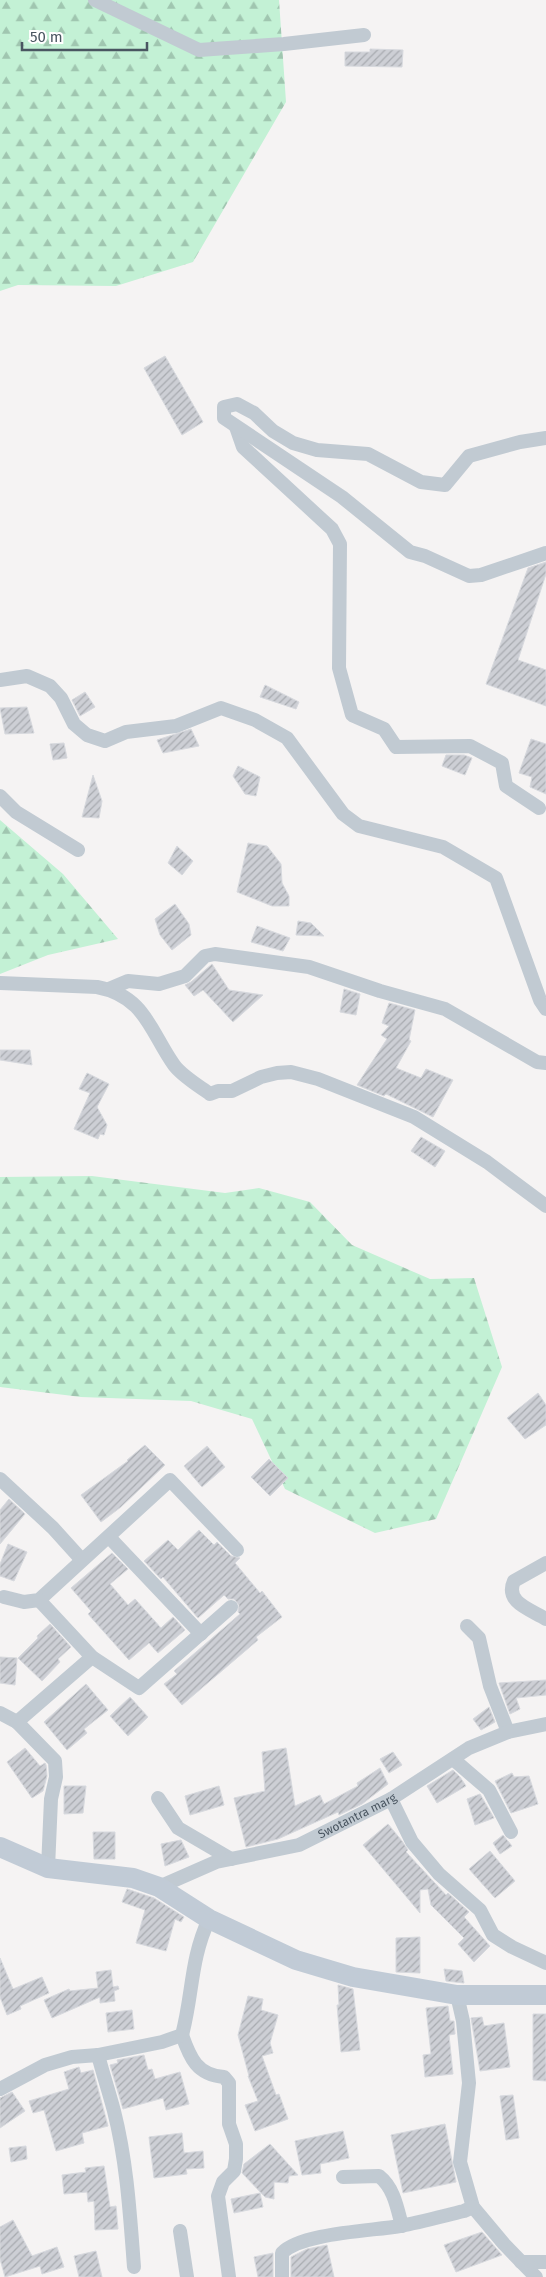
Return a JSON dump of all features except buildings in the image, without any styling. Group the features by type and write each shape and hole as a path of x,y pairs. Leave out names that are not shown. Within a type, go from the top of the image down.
{"main road":[{"path":"0,1847 48,1868 133,1878 159,1887 209,1919 296,1960 319,1968 353,1977 457,1995 546,1995"}],"street":[{"path":"95,0 199,50 284,44 364,35"},
{"path":"546,438 520,442 468,456 445,485 421,482 368,454 317,450 294,442 273,431 254,413 237,404 224,408 224,418 342,497 410,552 425,556 469,576 481,575 546,553"},
{"path":"236,427 243,447 332,529 340,544 339,668 352,715 384,729 396,747 470,746 502,763 506,786 539,808"},
{"path":"0,680 27,676 50,686 61,698 74,724 87,735 105,741 126,732 176,726 221,708 255,720 287,738 343,814 359,826 444,847 496,878 506,900 540,1000 546,1009"},
{"path":"0,796 16,812 78,850"},
{"path":"109,989 128,981 160,984 184,976 205,956 215,954 309,967 380,991 445,1009 537,1062 546,1063"},
{"path":"0,983 109,989 138,1006 175,1067 210,1094 218,1091 232,1091 261,1077 277,1073 291,1072 318,1079 414,1117 488,1162 546,1206"},
{"path":"0,1479 52,1528 81,1559"},
{"path":"4,1597 24,1602 39,1600 81,1559 110,1537 170,1480 237,1550"},
{"path":"110,1537 201,1634"},
{"path":"546,1563 514,1581 511,1586 511,1592 517,1603 546,1619"},
{"path":"39,1600 92,1657 139,1688 231,1607"},
{"path":"467,1626 479,1638 490,1686 508,1732"},
{"path":"17,1722 92,1657"},
{"path":"0,1713 17,1722 55,1761 56,1777 51,1799 48,1868"},
{"name":"Swotantra marg","path":"159,1887 216,1862 299,1845 391,1799 469,1748 508,1732 546,1724"},
{"path":"453,1759 489,1790 512,1832"},
{"path":"158,1798 178,1828 231,1859"},
{"path":"391,1799 412,1842 439,1874 480,1910 493,1935 512,1947 546,1963"},
{"path":"209,1919 200,1938 192,1968 188,2012 182,2035 190,2057 200,2069 214,2076 224,2077 229,2083 229,2124 236,2144 236,2159 234,2170 223,2182 218,2196 229,2277"},
{"path":"457,1995 463,2021 470,2083 460,2162 473,2207 536,2277"},
{"path":"0,2089 45,2065 72,2058 98,2055 162,2042 182,2035"},
{"path":"98,2055 114,2112 121,2150 130,2206 134,2267"},
{"path":"344,2177 379,2176 386,2181 393,2195 402,2226"},
{"path":"282,2277 282,2253 289,2246 306,2240 402,2226 464,2211 473,2207"},
{"path":"180,2231 187,2277"},
{"path":"521,2262 546,2262"}],"green space":[{"path":"0,0 279,0 286,102 193,262 116,286 18,285 0,291"},
{"path":"0,820 63,874 118,939 48,955 0,974"},
{"path":"92,1176 225,1193 259,1188 310,1202 352,1245 430,1279 474,1278 502,1367 436,1519 375,1533 285,1489 252,1419 191,1401 81,1397 0,1387 0,1177"}]}
